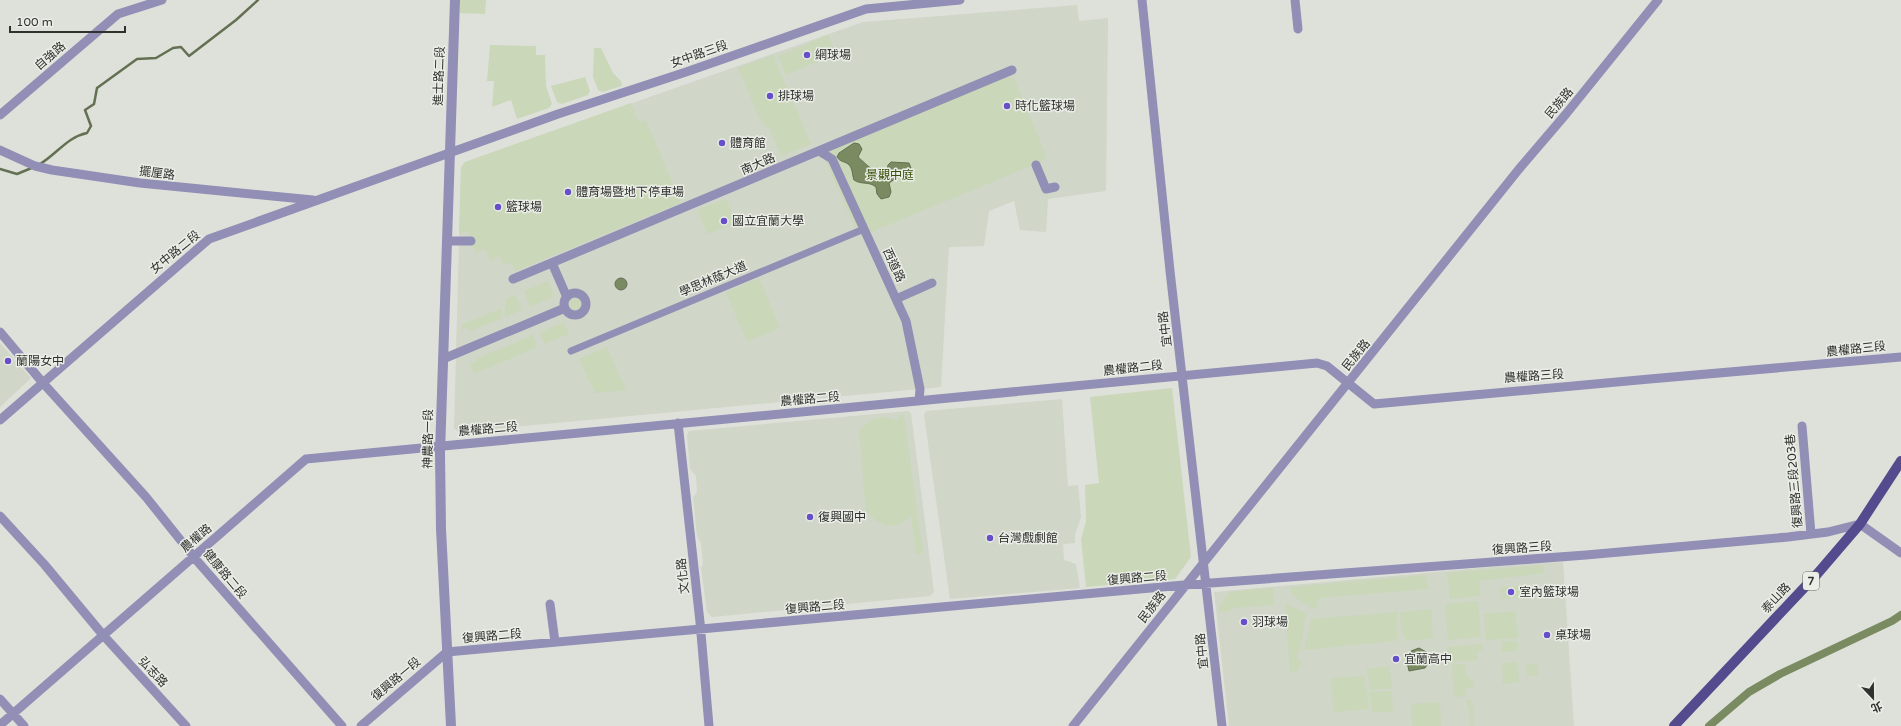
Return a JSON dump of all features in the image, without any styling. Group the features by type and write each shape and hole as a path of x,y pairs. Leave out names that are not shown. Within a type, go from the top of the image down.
{"main road":[{"name":"泰山路","path":"1674,726 1818,573 1860,524 1901,461"}],"street":[{"name":"自強路","path":"0,115 118,14 162,0"},
{"name":"進士路二段","path":"450,152 455,0"},
{"name":"女中路三段","path":"450,152 866,9 960,0"},
{"name":"宜中路","path":"1142,0 1182,375 1222,726"},
{"path":"1295,0 1298,29"},
{"name":"民族路","path":"1073,726 1519,169 1566,114 1658,0"},
{"name":"南大路","path":"514,279 1012,70"},
{"name":"擺厘路","path":"0,150 35,166 52,170 140,183 316,201"},
{"name":"西道路","path":"819,151 832,159 906,322 920,389 919,400"},
{"name":"女中路二段","path":"0,420 209,239 450,152"},
{"name":"神農路一段","path":"450,152 440,445 441,530 451,726"},
{"path":"1036,166 1046,189 1055,188"},
{"name":"學思林蔭大道","path":"571,351 864,229"},
{"path":"447,241 471,241"},
{"path":"552,263 566,295"},
{"path":"896,299 932,283"},
{"path":"570,293 579,293 586,305 583,312 575,316 570,315 565,308 563,300 566,295 570,293"},
{"path":"443,359 565,308"},
{"name":"健康路二段","path":"0,332 43,383 154,506 194,556 342,726"},
{"name":"農權路三段","path":"1182,375 1317,363 1327,366 1374,404 1514,390 1798,367 1901,357"},
{"name":"農權路二段","path":"440,445 1182,375"},
{"name":"文化路","path":"678,423 700,630 708,726"},
{"name":"復興路三段203巷","path":"1802,426 1811,534"},
{"name":"農權路","path":"0,725 306,459 440,445"},
{"name":"弘志路","path":"0,516 103,635 186,726"},
{"path":"1860,524 1901,553"},
{"name":"復興路三段","path":"1184,586 1586,555 1811,534 1828,532 1860,524"},
{"name":"復興路二段","path":"447,652 1184,586"},
{"path":"550,604 555,642"},
{"name":"復興路一段","path":"361,726 447,652"},
{"path":"0,699 24,726"}],"shaded area":[{"name":"國立宜蘭大學","path":"1077,5 1079,21 1108,18 1106,191 1048,199 1046,232 1020,230 1014,201 989,211 984,246 949,247 941,387 459,432 454,428 461,167 465,162 863,22"},
{"path":"854,143 859,144 862,149 858,157 870,168 879,173 887,170 888,165 891,162 909,163 911,168 889,183 891,192 889,197 881,199 877,194 876,187 871,184 854,180 850,166 839,160 837,157 839,153"},
{"path":"623,278 626,279 626,289 619,290 616,289 615,282 616,279"},
{"name":"蘭陽女中","path":"0,343 31,378 0,407"},
{"path":"1062,399 1068,486 1078,485 1081,517 1075,535 1075,543 1063,544 1064,560 1076,564 1080,588 950,599 924,415 926,411"},
{"name":"復興國中","path":"908,411 911,413 934,592 930,596 712,617 707,612 701,568 703,564 701,544 697,536 693,497 697,492 696,476 690,469 687,435 689,431"},
{"name":"宜蘭高中","path":"1563,562 1574,726 1229,726 1214,592 1513,565"},
{"path":"1419,648 1430,654 1429,662 1425,668 1409,671 1407,662 1412,657 1411,651"}],"green space":[{"path":"460,0 486,0 485,14 460,13"},
{"name":"網球場","path":"828,35 836,54 786,75 778,56"},
{"path":"490,45 536,46 536,55 545,55 546,86 552,104 549,108 517,119 511,100 492,107 494,81 487,81"},
{"path":"594,48 601,48 613,73 621,81 622,86 602,92 598,90 593,77"},
{"name":"排球場","path":"773,55 811,144 781,156 769,128 762,124 738,68"},
{"name":"景觀中庭","path":"1006,76 1014,78 1046,155 1043,161 859,237 822,152"},
{"path":"585,77 590,91 588,95 562,104 557,102 551,86"},
{"name":"體育場暨地下停車場","path":"631,103 639,123 646,120 681,203 515,271 511,262 504,265 500,256 490,261 485,249 476,253 467,231 459,234 461,167 465,162"},
{"path":"726,199 736,223 707,234 697,210"},
{"path":"759,278 780,328 747,342 726,292"},
{"path":"548,281 554,296 530,307 524,291"},
{"path":"516,295 522,310 505,317 506,299"},
{"path":"573,298 577,298 581,304 577,310 573,310 569,306 569,302"},
{"path":"502,308 502,318 470,331 467,328 461,331 462,325"},
{"path":"564,322 569,334 545,344 540,332"},
{"path":"533,335 537,347 474,374 470,364 477,361 476,359"},
{"path":"607,347 626,390 595,393 579,359"},
{"path":"1172,388 1191,557 1175,579 1086,587 1081,539 1086,521 1085,485 1099,483 1090,397"},
{"path":"898,415 904,415 923,553 916,554 911,516 899,524 888,526 877,521 866,511 859,432 867,423 877,418 888,418 899,422"},
{"path":"1544,565 1544,573 1479,581 1480,596 1450,599 1447,573"},
{"path":"1426,575 1428,589 1320,598 1317,608 1312,608 1292,595 1291,587"},
{"name":"室內籃球場","path":"1520,586 1521,597 1501,599 1500,587"},
{"path":"1273,588 1274,605 1232,608 1229,611 1219,612 1219,607 1230,592"},
{"path":"1478,601 1481,637 1448,640 1445,604"},
{"path":"1285,603 1306,614 1300,650 1296,656 1301,661 1298,671 1290,672"},
{"path":"1431,609 1433,638 1406,641 1401,629 1400,612"},
{"path":"1515,611 1518,638 1486,640 1484,614"},
{"path":"1397,612 1398,639 1395,641 1304,650 1311,619"},
{"path":"1517,641 1517,651 1502,652 1501,642"},
{"path":"1482,644 1483,650 1477,651 1478,660 1448,663 1447,647"},
{"path":"1517,662 1519,682 1503,684 1502,663"},
{"path":"1465,664 1466,675 1474,681 1474,687 1466,688 1466,696 1454,697 1452,665"},
{"path":"1526,664 1538,664 1538,675 1527,676"},
{"path":"1389,667 1392,688 1370,690 1367,668"},
{"path":"1365,676 1369,709 1334,712 1330,678"},
{"path":"1391,691 1394,711 1372,713 1369,692"},
{"path":"1471,700 1474,708 1474,726 1470,726 1469,709 1466,701"},
{"path":"1440,702 1441,726 1412,726 1411,704"}],"waterway":[{"path":"40,164 74,138 87,133 91,126 85,110 94,104 97,88 137,59 156,58 173,48 181,47 189,56 236,20 258,0"},
{"path":"0,169 17,174 34,167"},
{"path":"1709,726 1749,692 1780,674 1892,621 1901,615"}],"place":[{"name":"網球場","path":"807,55"},
{"name":"排球場","path":"770,96"},
{"name":"時化籃球場","path":"1007,106"},
{"name":"體育館","path":"722,143"},
{"name":"體育場暨地下停車場","path":"568,192"},
{"name":"籃球場","path":"498,207"},
{"name":"國立宜蘭大學","path":"724,221"},
{"name":"蘭陽女中","path":"8,361"},
{"name":"復興國中","path":"810,517"},
{"name":"台灣戲劇館","path":"990,538"},
{"name":"室內籃球場","path":"1511,592"},
{"name":"羽球場","path":"1244,622"},
{"name":"桌球場","path":"1547,635"},
{"name":"宜蘭高中","path":"1396,659"}]}
